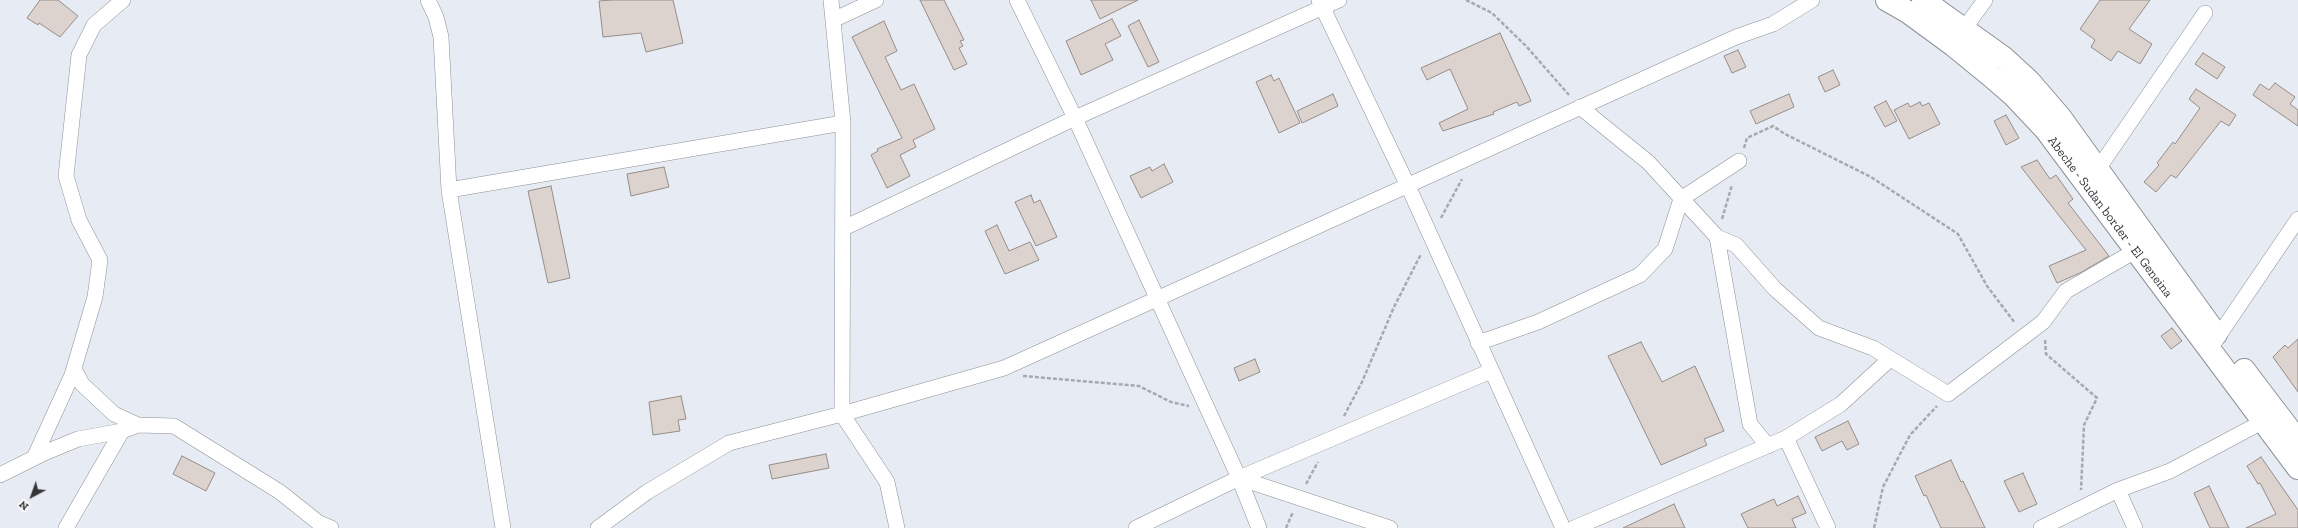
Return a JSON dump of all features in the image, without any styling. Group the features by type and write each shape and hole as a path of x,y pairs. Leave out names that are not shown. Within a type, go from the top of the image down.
{"highway":[{"name":"Abeche - Sudan border - El Geneina","path":"1888,0 1908,12 1962,35 2004,58 2029,81 2060,116 2098,169 2264,421 2298,468"},
{"name":"Abeche - Sudan border - El Geneina","path":"1923,0 1962,35 2014,96 2046,130 2135,251 2298,441"}],"street":[{"path":"34,458 74,369 95,297 100,260 79,220 66,176 79,55 94,25 122,0"},
{"path":"428,0 436,17 441,37 449,190 503,528"},
{"path":"831,0 843,123 844,228 842,414 887,482 897,528"},
{"path":"833,20 876,0"},
{"path":"1017,0 1075,118 1239,478 1258,528"},
{"path":"844,228 1075,118 1321,4 1339,0"},
{"path":"598,528 647,492 728,443 842,414 1004,368 1736,37 1773,24 1812,0"},
{"path":"1962,35 1985,0"},
{"path":"1321,4 1408,186 1563,528"},
{"path":"2098,169 2205,13"},
{"path":"1580,107 1648,162 1717,237 1736,245 1775,289 1819,328 1873,348 1948,394 2044,322 2066,291 2135,251"},
{"path":"449,190 843,123"},
{"path":"1478,343 1538,322 1640,275 1665,249 1681,199 1739,161"},
{"path":"2214,343 2298,220"},
{"path":"1717,237 1750,424 1768,446"},
{"path":"1574,528 1786,438 1841,404 1890,359"},
{"path":"74,369 82,384 114,414 138,425"},
{"path":"1136,528 1239,478 1491,371"},
{"path":"2041,528 2118,490 2170,471 2264,421"},
{"path":"0,475 78,439 122,431 138,425 174,426 280,492 323,526"},
{"path":"66,528 122,431"},
{"path":"1786,438 1828,528"},
{"path":"1239,478 1390,528"},
{"path":"2118,490 2135,528"}],"path":[{"path":"1466,0 1492,13 1526,46 1580,107"},
{"path":"1717,237 1747,138 1773,126 1785,134 1871,177 1958,234 1987,286 2025,336"},
{"path":"1286,528 1298,498 1332,439 1362,382 1394,307 1475,155"},
{"path":"2044,322 2046,354 2097,398 2084,425 2080,509"},
{"path":"1004,368 1028,378 1139,386 1171,402 1208,411"},
{"path":"1874,528 1883,487 1910,435 1948,394"}],"building":[{"path":"40,0 58,0 78,16 60,37 39,23 38,25 27,18"},
{"path":"673,0 683,43 646,52 641,33 603,37 599,1"},
{"path":"920,0 944,0 964,40 960,41 963,46 959,48 967,64 954,70"},
{"path":"1091,0 1138,0 1100,19"},
{"path":"2100,0 2150,0 2129,29 2152,44 2140,64 2118,51 2111,61 2091,47 2095,40 2080,29"},
{"path":"1112,19 1121,36 1105,44 1113,60 1081,75 1066,41"},
{"path":"1139,20 1159,62 1148,67 1128,26"},
{"path":"884,21 897,51 885,57 901,90 914,84 935,129 913,140 916,147 900,155 910,176 887,188 871,155 878,151 877,149 902,138 852,37"},
{"path":"1500,33 1531,101 1519,106 1517,102 1493,112 1494,114 1443,131 1439,123 1468,109 1450,69 1427,80 1421,68"},
{"path":"1738,50 1746,67 1732,73 1724,56"},
{"path":"2203,53 2225,67 2217,79 2195,64"},
{"path":"1833,70 1840,85 1825,92 1818,77"},
{"path":"1271,75 1274,81 1279,78 1300,123 1279,133 1256,82"},
{"path":"2275,83 2295,97 2290,104 2298,110 2298,126 2253,95 2260,84 2269,90"},
{"path":"2196,89 2236,115 2229,126 2221,121 2176,178 2171,175 2156,192 2144,182 2159,165 2157,163 2173,142 2175,144 2200,108 2189,99"},
{"path":"1333,94 1338,106 1302,123 1297,111"},
{"path":"1789,94 1794,107 1756,124 1750,111"},
{"path":"1886,101 1897,121 1885,127 1874,107"},
{"path":"1920,102 1922,106 1929,103 1940,124 1909,139 1894,110 1908,103 1910,107"},
{"path":"2006,115 2019,138 2006,145 1994,121"},
{"path":"2037,160 2050,179 2056,175 2073,199 2068,203 2109,256 2080,273 2057,283 2049,266 2086,250 2021,167"},
{"path":"1164,164 1173,182 1141,198 1130,176 1150,167 1152,171"},
{"path":"664,167 669,187 631,196 627,174"},
{"path":"551,186 570,278 548,283 528,191"},
{"path":"1031,195 1034,203 1040,200 1057,237 1036,246 1015,202"},
{"path":"997,225 1009,251 1030,242 1039,260 1005,274 985,231"},
{"path":"2172,328 2182,341 2171,349 2161,336"},
{"path":"2298,339 2298,392 2273,357 2285,345 2288,348"},
{"path":"1641,342 1662,382 1695,366 1724,431 1704,439 1707,445 1661,465 1608,356"},
{"path":"1255,359 1260,372 1239,381 1234,368"},
{"path":"681,396 686,419 678,420 680,431 653,435 649,402"},
{"path":"1848,421 1859,444 1847,450 1842,441 1822,451 1815,437"},
{"path":"826,454 829,468 772,479 769,465"},
{"path":"182,456 215,473 206,491 173,474"},
{"path":"2261,457 2298,510 2298,528 2246,528 2276,514 2260,483 2258,484 2247,466"},
{"path":"1951,460 1961,482 1963,481 1985,528 1941,528 1926,495 1924,496 1915,476"},
{"path":"2023,473 2037,504 2019,512 2004,481"},
{"path":"2209,486 2229,528 2210,528 2194,493"},
{"path":"1798,496 1806,513 1792,519 1796,528 1748,528 1741,514 1774,499 1777,506"},
{"path":"1674,504 1685,528 1623,528"}]}
